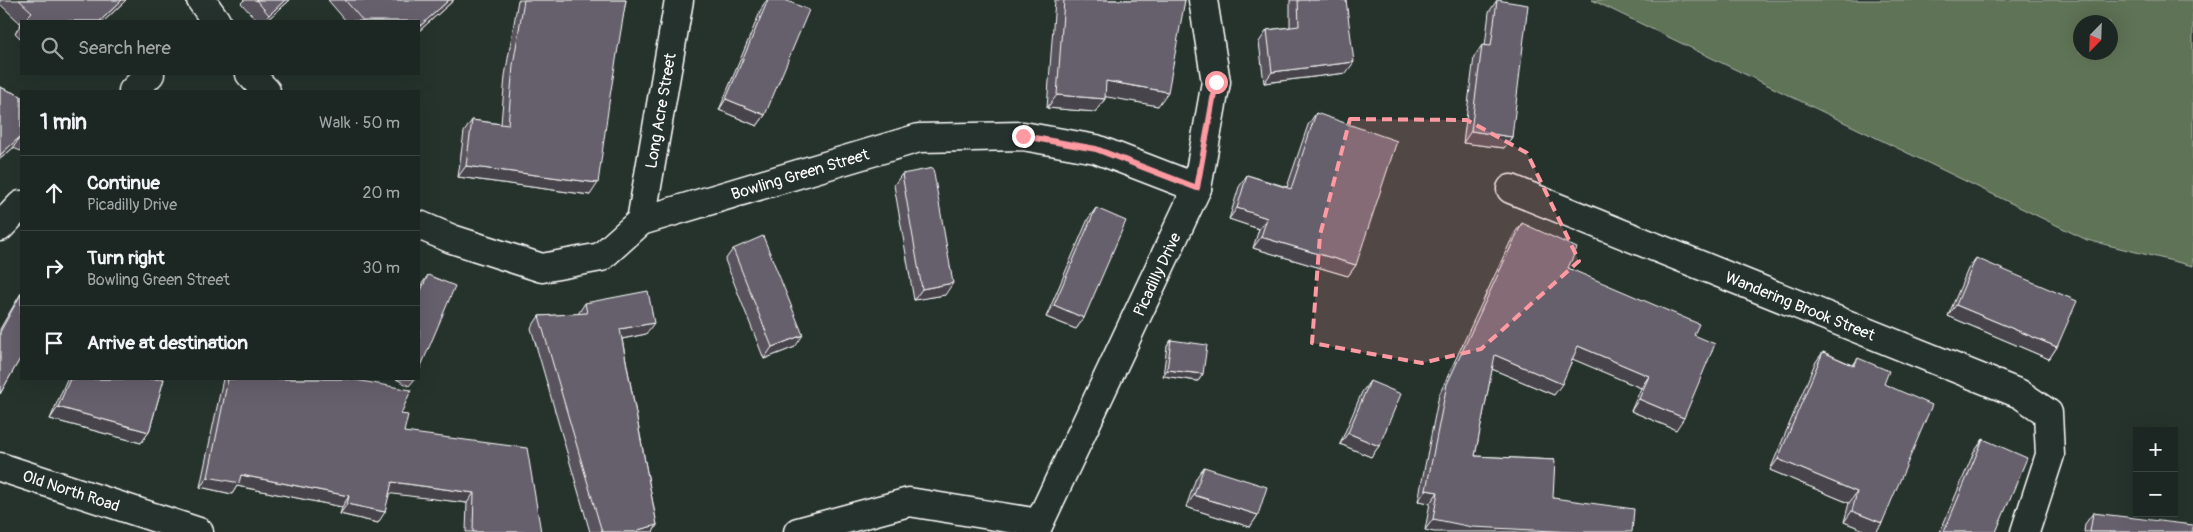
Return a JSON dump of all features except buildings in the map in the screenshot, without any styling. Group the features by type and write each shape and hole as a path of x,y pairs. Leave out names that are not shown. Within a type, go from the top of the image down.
{"street":[{"name":"Long Acre Street","path":"641,221 680,0"},
{"name":"Picadilly Drive","path":"1037,528 1197,188 1216,82 1202,0"},
{"path":"134,90 149,75"},
{"path":"251,75 265,90"},
{"name":"Bowling Green Street","path":"420,225 452,239 542,268 601,257 641,221 919,138 1023,136 1096,149 1197,188"},
{"name":"Wandering Brook Street","path":"1511,189 2020,394 2048,413 2050,455 2025,532"},
{"path":"0,227 20,206"},
{"name":"Old North Road","path":"0,467 199,532"},
{"path":"798,532 909,502 1037,528"}],"highlighted area":[{"path":"1350,119 1467,120 1527,153 1579,261 1481,349 1422,363 1312,343 1320,235"}],"green space":[{"path":"1592,0 2193,0 2193,266 2087,240"}],"route":[{"path":"1023,136 1096,149 1197,188 1216,82"}]}
